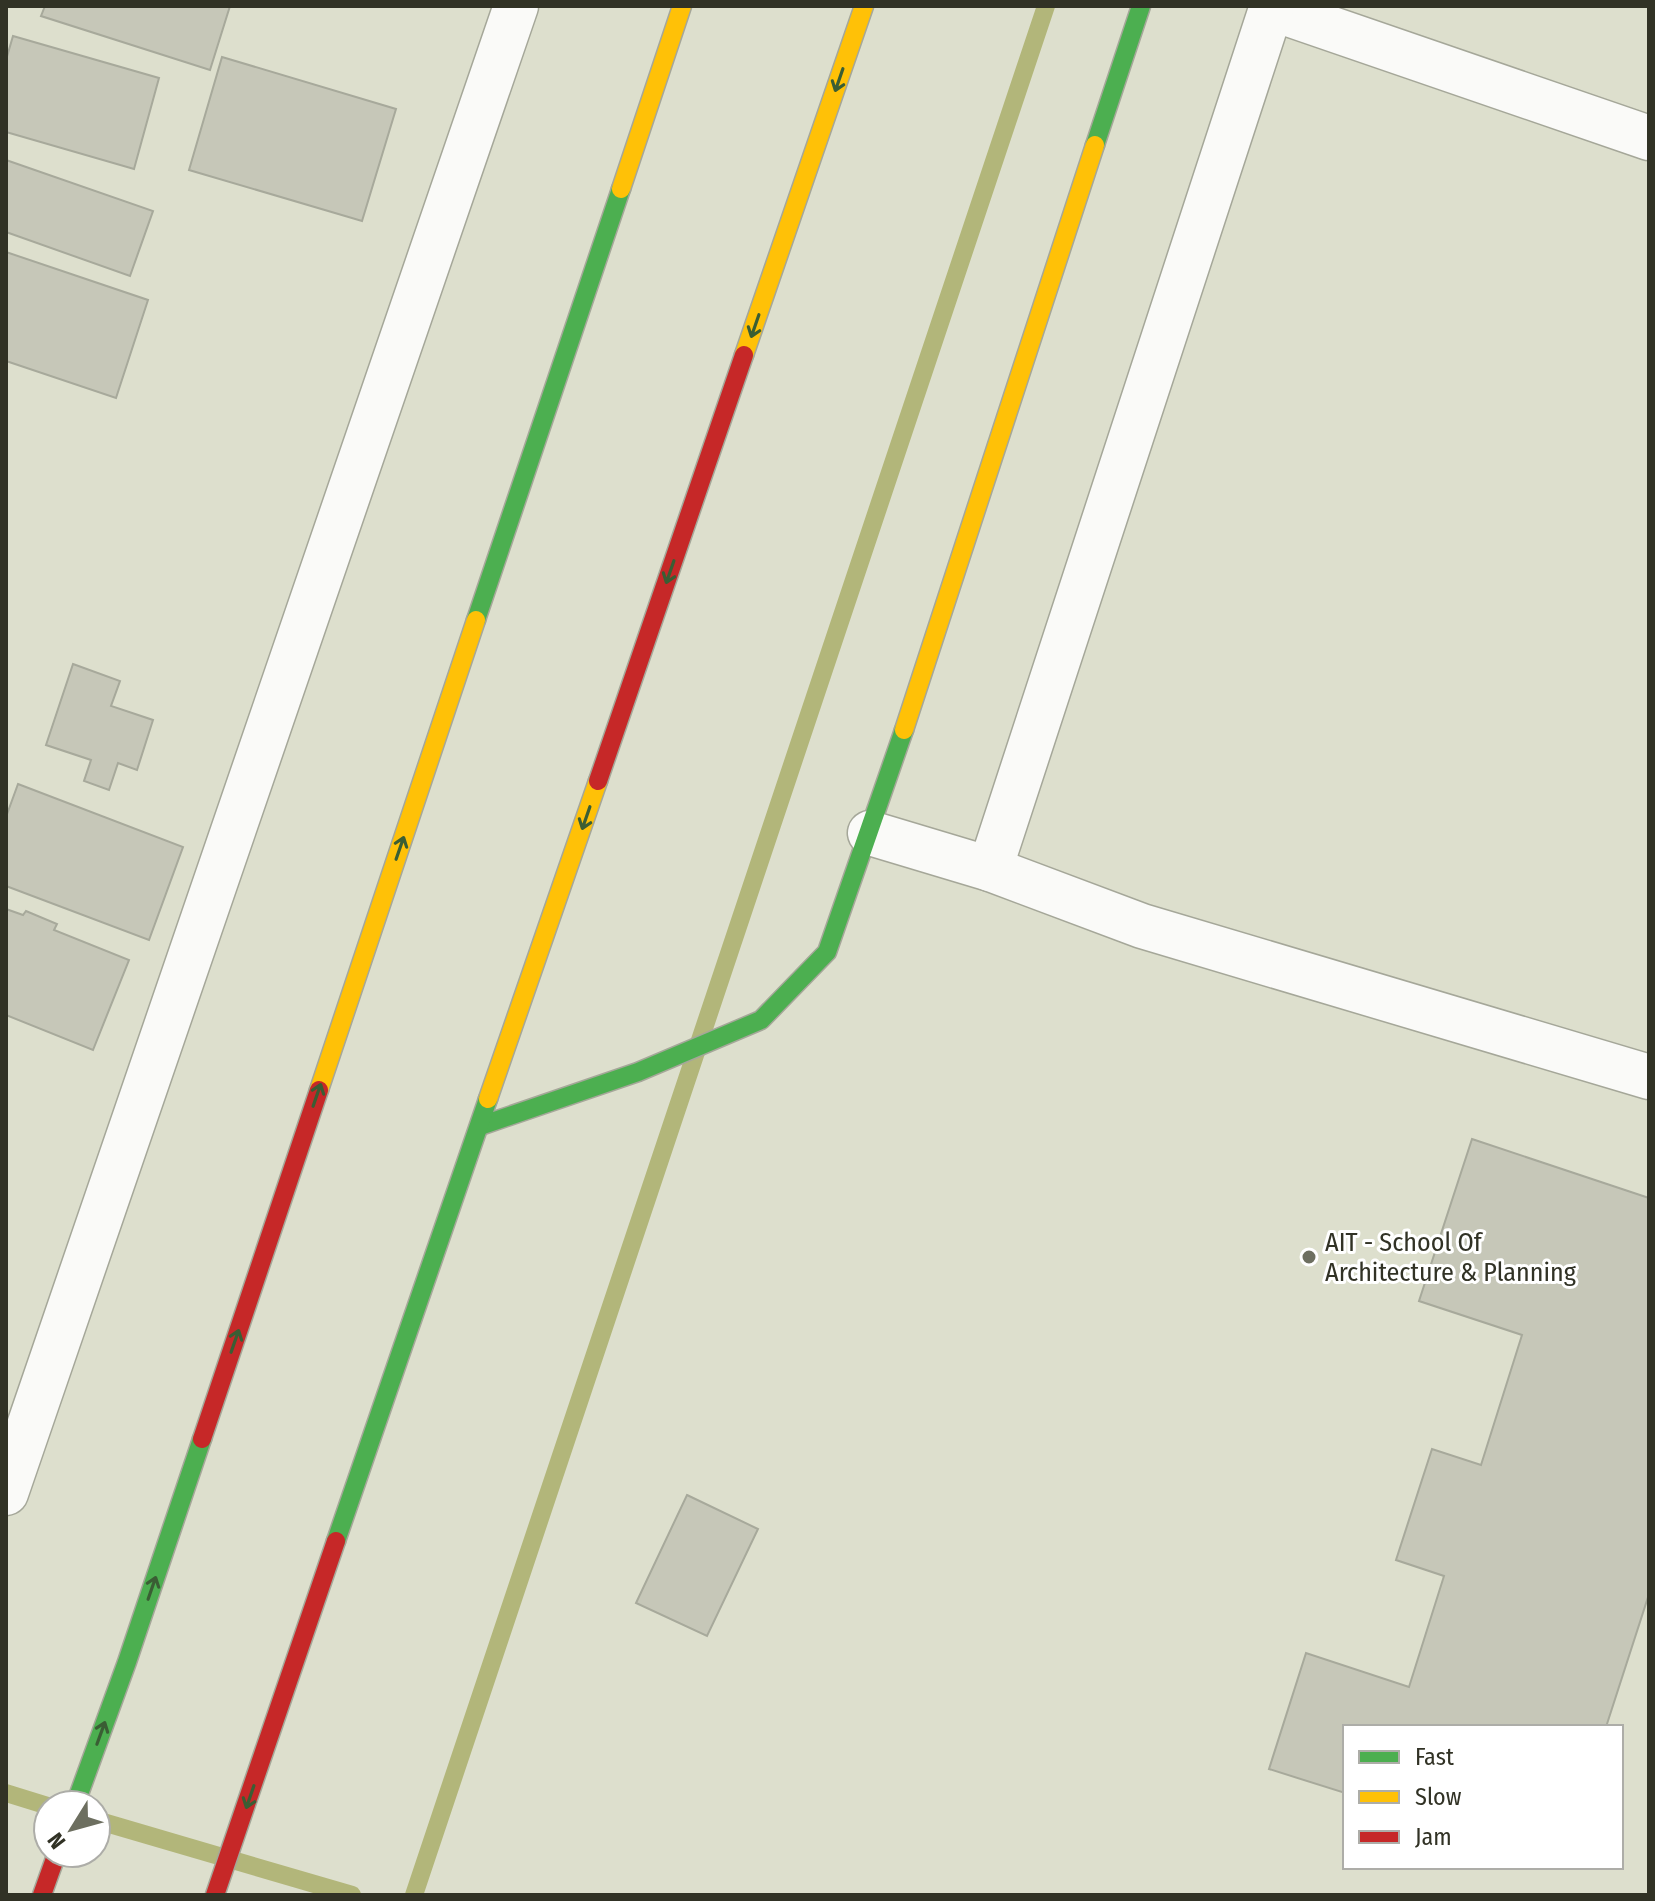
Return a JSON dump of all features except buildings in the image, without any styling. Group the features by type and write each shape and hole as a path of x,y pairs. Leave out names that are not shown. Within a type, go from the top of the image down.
{"main road":[{"path":"81,1789 127,1662 682,6"},
{"path":"215,1895 864,6"},
{"path":"480,1126 638,1072 761,1020 827,952 870,833 1141,6"},
{"path":"42,1895 51,1869"}],"street":[{"path":"6,1493 516,6"},
{"path":"990,869 1272,7 1649,138"},
{"path":"870,833 990,869 1142,926 1649,1077"}],"waterway":[{"path":"414,1895 1046,6"},
{"path":"6,1793 32,1801"},
{"path":"112,1825 352,1895"}],"traffic: fast":[{"path":"1095,145 1141,6"},
{"path":"476,620 621,189"},
{"path":"480,1126 638,1072 761,1020 827,952 904,730"},
{"path":"336,1541 488,1099"},
{"path":"81,1789 202,1439"}],"traffic: slow":[{"path":"621,189 682,6"},
{"path":"744,355 864,6"},
{"path":"904,730 1095,145"},
{"path":"319,1090 476,620"},
{"path":"488,1099 598,781"}],"traffic: jam":[{"path":"598,781 744,355"},
{"path":"202,1439 319,1090"},
{"path":"215,1895 336,1541"},
{"path":"42,1895 51,1869"}],"place":[{"name":"AIT - School Of Architecture & Planning","path":"1309,1257"}]}
